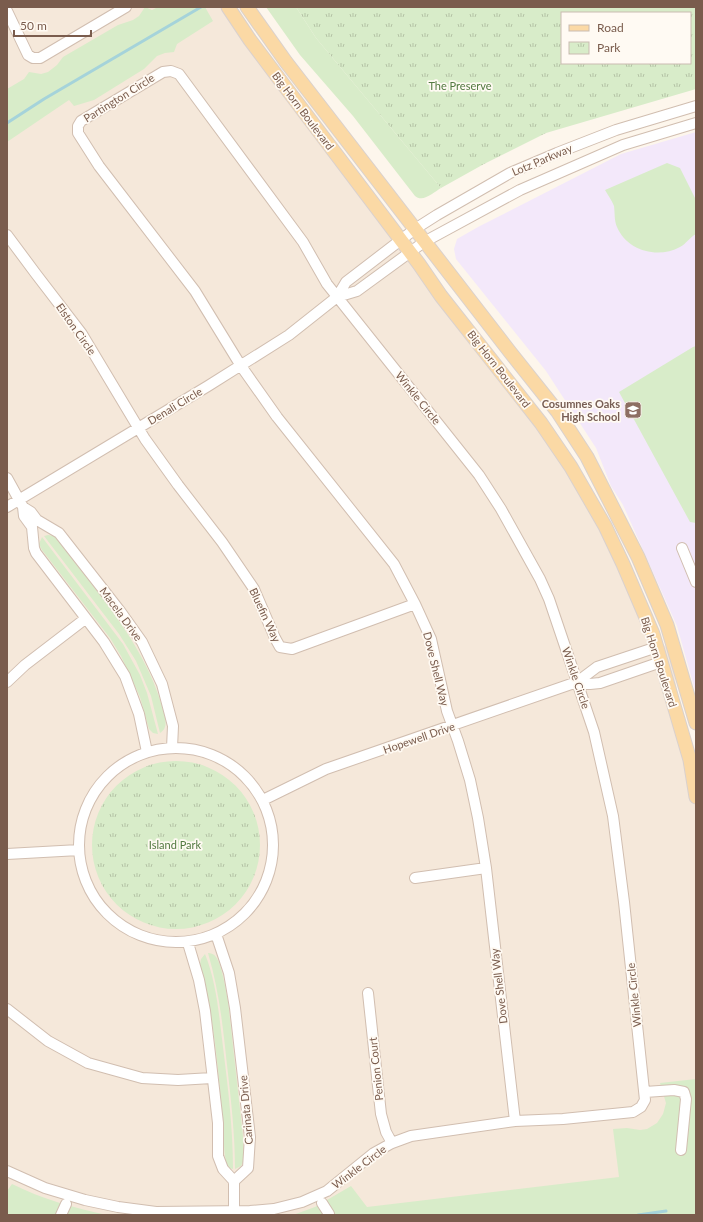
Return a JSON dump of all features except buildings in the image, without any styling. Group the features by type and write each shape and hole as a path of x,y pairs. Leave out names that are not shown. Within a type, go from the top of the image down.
{"main road":[{"name":"Big Horn Boulevard","path":"228,7 250,40 441,296 541,423 571,467 605,526 653,634 690,760 696,793"},
{"name":"Big Horn Boulevard","path":"247,7 286,62 424,242 557,411 587,457 638,557 667,625 696,723"}],"street":[{"path":"7,11 28,55 33,58 40,58 126,7"},
{"name":"Partington Circle","path":"241,366 195,291 99,166 78,133 78,126 82,121 163,72 171,71 178,74 303,242 325,281 337,297"},
{"name":"Lotz Parkway","path":"400,240 437,215 510,173 616,130 696,106"},
{"name":"Lotz Parkway","path":"409,252 424,242 520,190 593,157 623,145 696,123"},
{"name":"Elston Circle","path":"7,234 82,334 138,428"},
{"name":"Denali Circle","path":"7,507 21,503 138,428 241,366 289,335 337,297 346,282 400,240"},
{"name":"Denali Circle","path":"337,297 357,291 409,252"},
{"name":"Winkle Circle","path":"7,1171 45,1188 84,1200 118,1207 156,1212 234,1213 274,1209 307,1200 327,1191 374,1153 392,1143 411,1136 515,1121 563,1119 633,1112 641,1107 646,1100 613,816 594,732 549,599 540,579 475,469 337,297"},
{"name":"Dove Shell Way","path":"241,366 278,417 394,564 431,639 447,711 470,780 478,818 486,868 515,1121"},
{"name":"Bluefin Way","path":"138,428 178,485 222,542 254,589 280,647 292,649 415,604"},
{"path":"7,478 21,503 24,516 32,527 34,548 36,553 104,642 125,676 139,714 147,752"},
{"name":"Macela Drive","path":"21,503 31,512 36,520 59,533 120,611 142,642 162,684 173,726 172,748"},
{"path":"682,548 696,582"},
{"path":"7,682 25,665 85,619"},
{"name":"Hopewell Drive","path":"262,800 326,769 577,682 597,667 657,647"},
{"name":"Hopewell Drive","path":"577,682 590,684 600,683 661,662"},
{"path":"172,748 198,751 228,764 246,779 262,800 268,818 272,838 271,858 266,880 257,897 247,911 231,925 216,934 188,942 154,939 132,932 114,920 100,906 89,889 82,870 79,850 81,827 87,807 97,789 111,773 128,760 147,752 172,748"},
{"path":"7,854 79,850"},
{"path":"415,878 486,868"},
{"name":"Carinata Drive","path":"216,934 229,974 235,1008 250,1137 248,1168 234,1181"},
{"path":"188,942 199,980 205,1011 218,1123 218,1156 223,1169 234,1181 234,1213"},
{"name":"Penion Court","path":"368,993 381,1114 386,1132 392,1143"},
{"path":"7,1008 48,1041 88,1063 142,1078 178,1080 212,1078"},
{"path":"645,1092 674,1090 684,1092 686,1095 681,1150"},
{"path":"322,1202 329,1214"},
{"path":"61,1215 66,1204"}],"shaded area":[{"path":"7,7 228,7 571,467 653,634 670,651 696,795 696,1215 7,1215"},
{"name":"Cosumnes Oaks High School","path":"696,132 696,694 677,626 623,505 611,486 596,448 546,371 456,259 454,249 457,239 478,227 621,154"}],"green space":[{"path":"145,7 152,10 158,7 205,7 213,21 177,44 174,52 157,56 144,69 94,100 74,106 69,100 7,142 7,89 24,79 29,72 41,74 48,72 57,65 63,57 118,25 133,20 139,16"},
{"path":"266,7 296,7 316,38 441,188 425,198 418,198 415,196 353,116 300,55"},
{"name":"The Preserve","path":"296,7 696,7 696,89 546,133 484,164 441,188 316,38"},
{"path":"667,163 680,168 696,200 696,234 682,246 671,251 653,252 636,247 628,242 622,235 616,224 614,206 605,190"},
{"path":"696,346 696,523 690,522 619,392"},
{"path":"44,536 54,536 57,539 102,598 131,639 143,660 154,682 165,717 165,728 160,733 151,696 136,661 119,634"},
{"path":"42,537 123,644 140,675 147,693 158,734 153,733 149,729 140,697 121,656 110,638 42,550 39,544"},
{"name":"Island Park","path":"176,761 200,765 215,771 229,780 241,792 250,806 256,821 260,845 256,869 250,884 241,898 229,910 215,919 200,925 176,929 152,925 137,919 123,910 111,898 102,884 96,869 92,845 96,821 102,806 111,792 123,780 137,771 152,765"},
{"path":"208,953 214,955 218,961 224,978 228,1001 243,1136 244,1160 241,1166 235,1169 232,1117 224,1037 218,995"},
{"path":"205,954 215,988 219,1012 230,1108 233,1169 229,1168 225,1158 224,1127 215,1042 209,1003 200,964 201,959"},
{"path":"696,1079 696,1215 293,1215 315,1207 351,1186 367,1207 619,1177 613,1129 627,1128 640,1130 647,1129 657,1123 663,1114 666,1103 660,1083"},
{"path":"12,1184 58,1202 107,1215 7,1215 7,1191"}],"waterway":[{"path":"7,123 44,99 201,7"},
{"path":"638,1215 666,1211"}],"place":[{"name":"Cosumnes Oaks High School","path":"633,410"}]}
